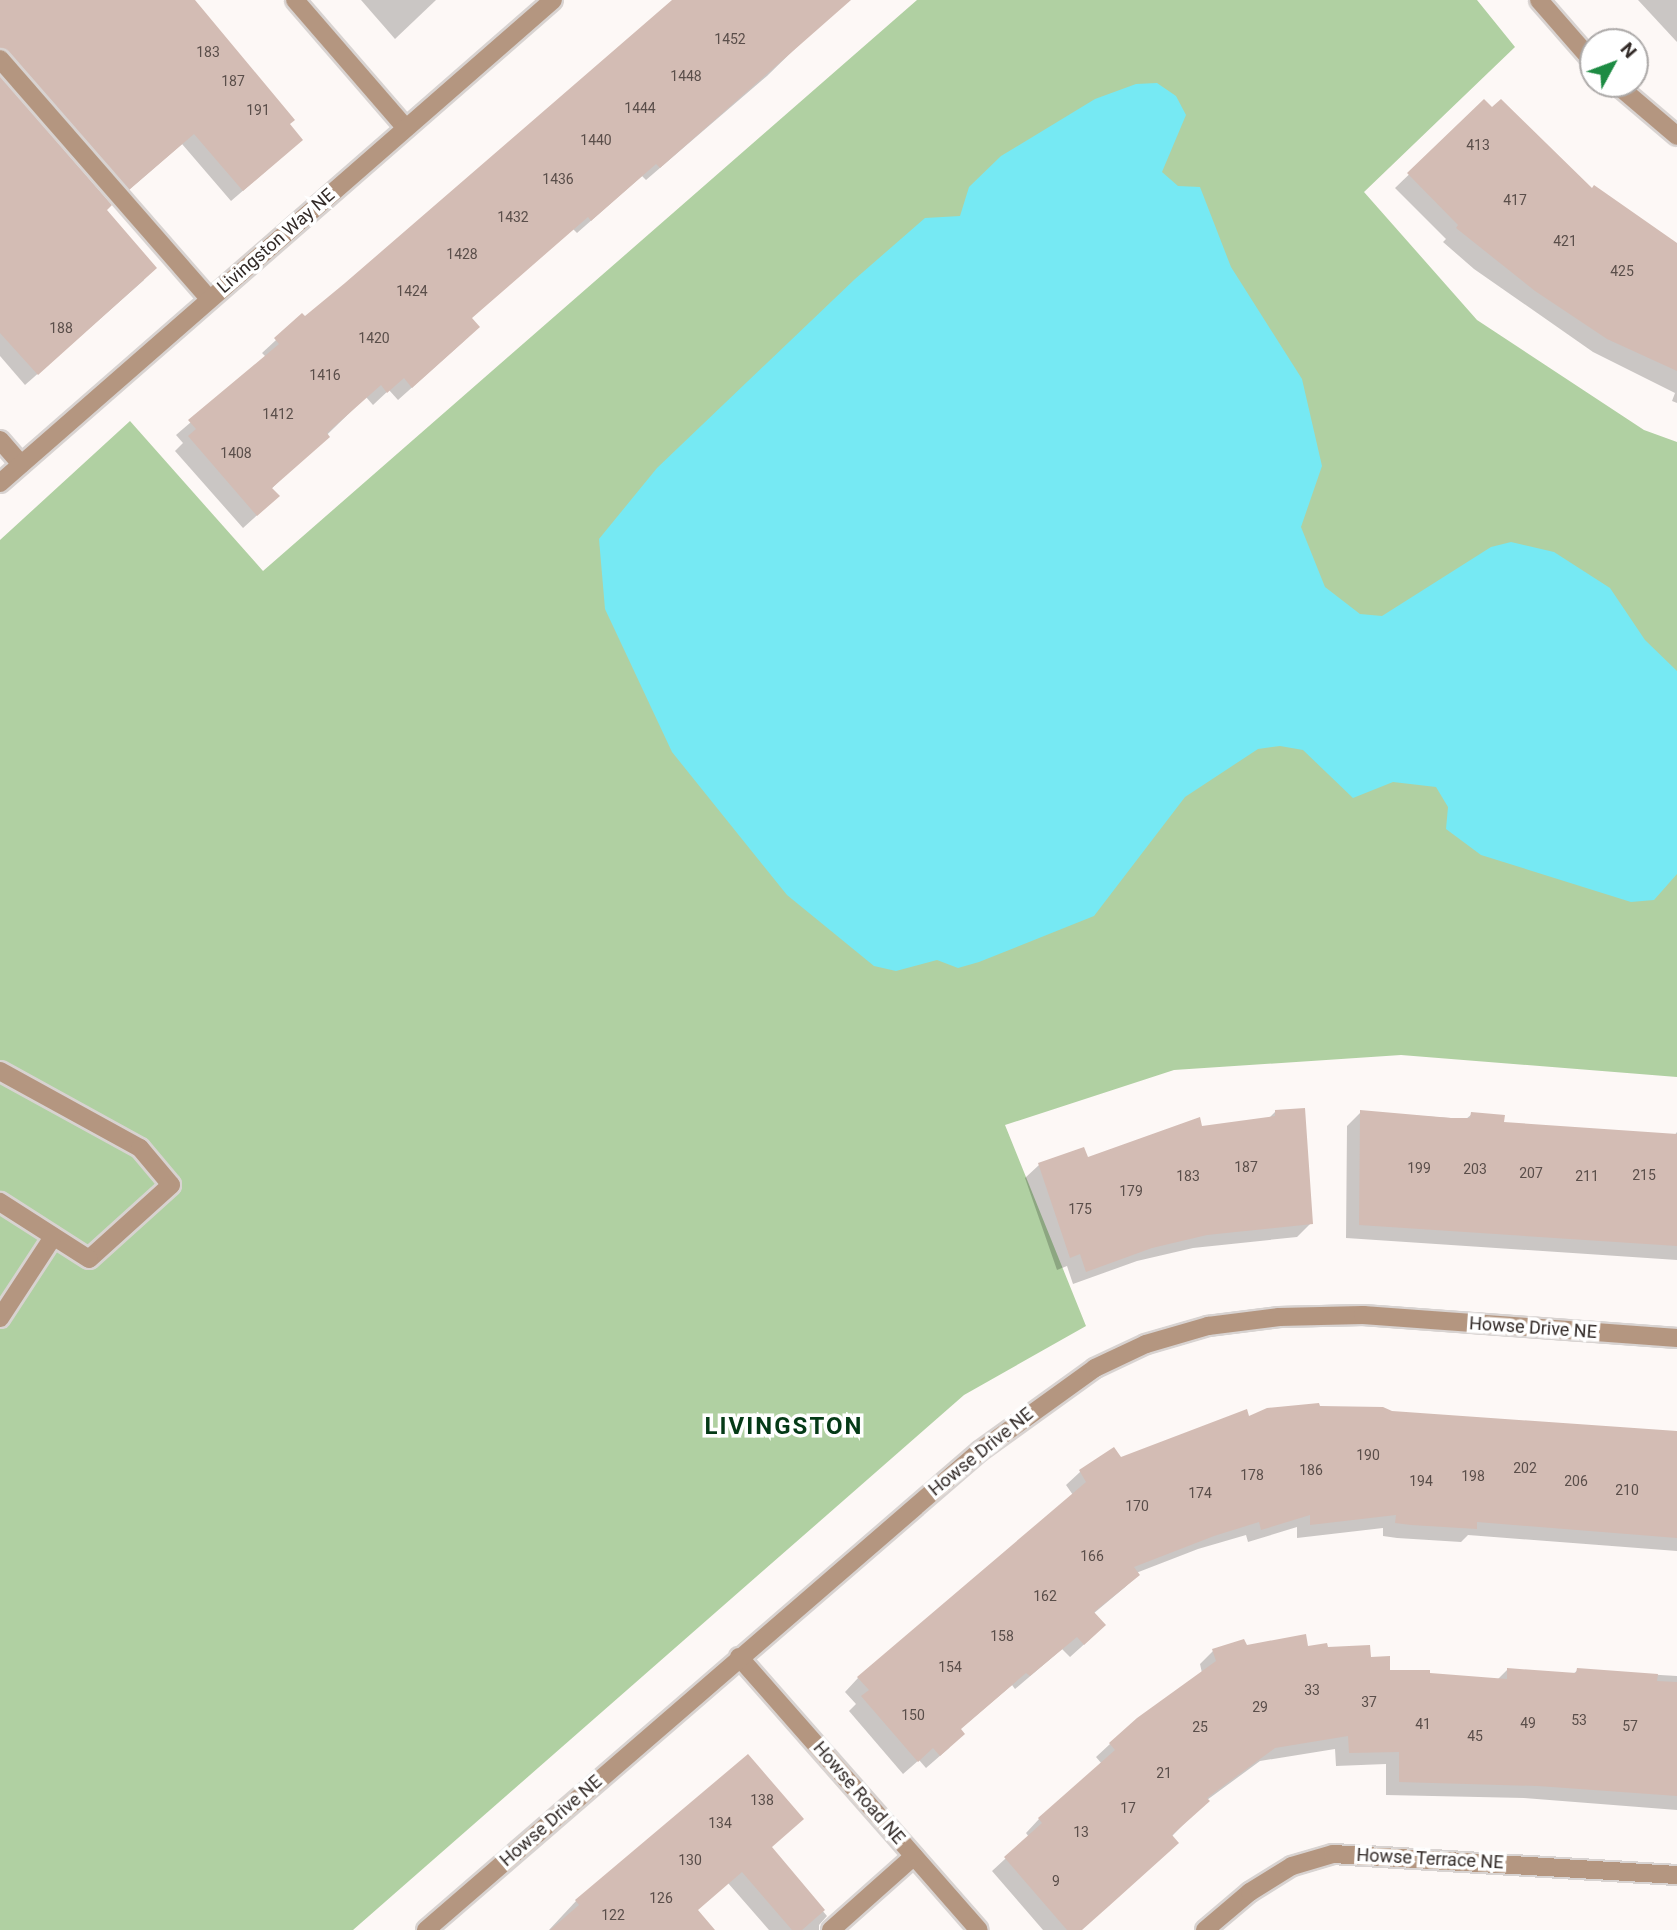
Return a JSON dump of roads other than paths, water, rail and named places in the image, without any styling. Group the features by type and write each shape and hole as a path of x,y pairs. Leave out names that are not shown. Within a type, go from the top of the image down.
{"street":[{"path":"295,0 405,127"},
{"name":"Livingston Way NE","path":"0,484 553,0"},
{"path":"1539,0 1579,46"},
{"path":"0,59 209,299"},
{"path":"1632,98 1677,136"},
{"path":"0,440 21,464"},
{"path":"0,1071 140,1148 171,1185 89,1259 0,1202"},
{"path":"0,1318 53,1237"},
{"name":"Howse Drive NE","path":"426,1930 739,1657 1009,1429 1095,1368 1146,1344 1208,1326 1279,1317 1363,1315 1677,1338"},
{"name":"Howse Road NE","path":"739,1657 979,1930"},
{"name":"Howse Terrace NE","path":"1205,1930 1250,1892 1292,1866 1333,1854 1677,1875"},
{"path":"831,1930 914,1856"}],"water":[{"path":"1157,83 1176,96 1186,115 1162,172 1178,186 1200,187 1231,267 1302,379 1322,466 1301,527 1325,587 1360,614 1382,616 1491,547 1511,542 1554,552 1610,588 1645,640 1677,671 1677,874 1654,900 1631,902 1481,855 1446,829 1448,807 1436,787 1393,782 1353,798 1303,750 1280,746 1258,749 1185,797 1094,916 958,968 937,960 896,971 874,966 787,895 672,752 605,609 599,539 657,468 855,279 925,218 960,216 969,187 1001,156 1095,99 1136,84"}],"district":[{"name":"LIVINGSTON","path":"784,1427"}]}
